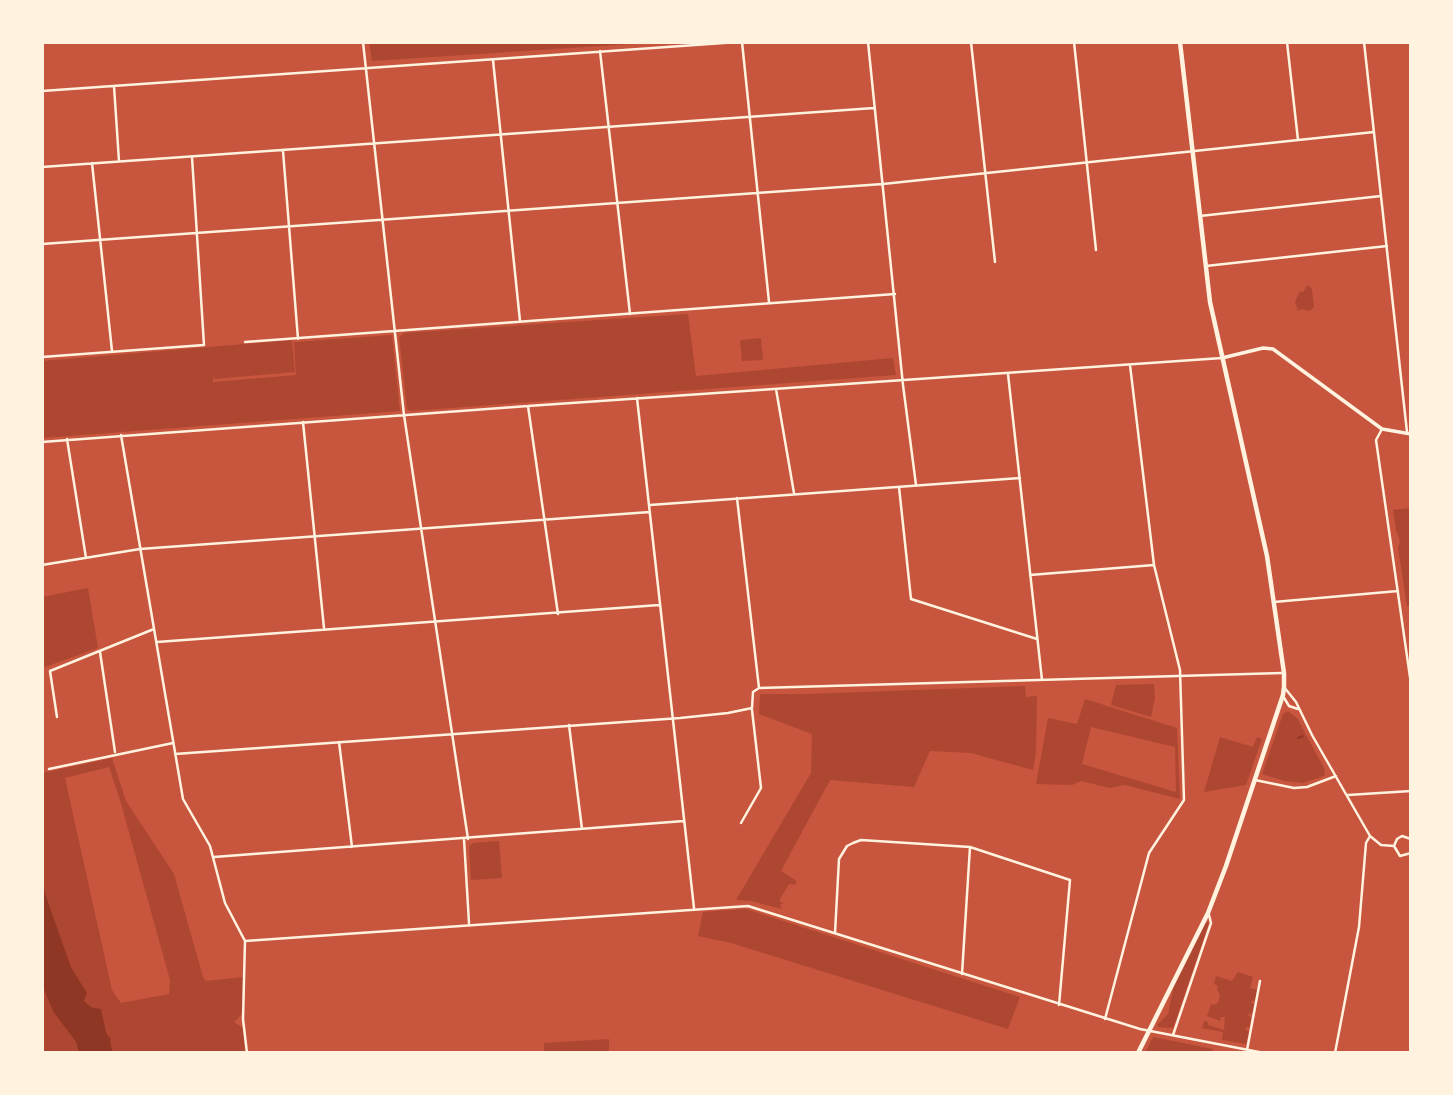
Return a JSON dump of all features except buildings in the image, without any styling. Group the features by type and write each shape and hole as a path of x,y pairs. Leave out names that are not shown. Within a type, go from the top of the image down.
{"main road":[{"path":"1138,1053 1208,913 1227,866 1284,687 1267,556 1210,302 1180,42"}],"street":[{"path":"363,42 404,415 466,839 470,925"},
{"path":"42,91 740,42 769,302"},
{"path":"867,42 916,485"},
{"path":"971,42 995,262"},
{"path":"1074,42 1096,250"},
{"path":"1287,42 1298,140"},
{"path":"42,442 1222,358 1263,348 1273,349 1382,429 1409,434 1364,42"},
{"path":"600,51 630,314"},
{"path":"493,58 520,321"},
{"path":"114,86 119,161"},
{"path":"42,167 874,108"},
{"path":"42,244 883,184 1374,132"},
{"path":"284,151 298,339"},
{"path":"42,357 204,345 192,157"},
{"path":"92,163 112,351"},
{"path":"1200,216 1381,196"},
{"path":"1206,266 1387,246"},
{"path":"245,342 895,294"},
{"path":"1105,1019 1149,853 1184,800 1180,676 1154,565 1130,365"},
{"path":"1008,373 1042,680"},
{"path":"776,389 794,494"},
{"path":"637,398 694,908"},
{"path":"528,406 558,614"},
{"path":"303,422 324,630"},
{"path":"1382,429 1376,440 1411,684"},
{"path":"121,435 183,799 211,846 225,903 245,941 243,1019 247,1053"},
{"path":"67,439 86,558"},
{"path":"650,505 1020,478"},
{"path":"899,487 911,599 1037,639"},
{"path":"737,498 759,688"},
{"path":"42,565 140,549 650,512"},
{"path":"1030,575 1154,565"},
{"path":"1273,602 1398,591"},
{"path":"157,642 660,605"},
{"path":"57,718 50,671 154,629"},
{"path":"100,652 116,754"},
{"path":"741,823 761,788 752,708 753,692 759,688 1284,673"},
{"path":"1284,687 1293,698 1370,836 1381,845 1394,846"},
{"path":"1283,695 1289,706 1298,709"},
{"path":"1277,712 1289,706"},
{"path":"175,754 674,718 752,708"},
{"path":"569,725 582,829"},
{"path":"49,769 173,743"},
{"path":"339,743 352,847"},
{"path":"1255,780 1294,788 1307,787 1335,776"},
{"path":"1348,796 1411,791"},
{"path":"214,857 684,821"},
{"path":"1335,1053 1359,927 1366,843 1370,836"},
{"path":"1394,846 1402,836 1411,838"},
{"path":"835,933 839,859 847,846 861,840 970,847 1070,880 1059,1005"},
{"path":"1394,846 1400,856 1409,854 1411,861"},
{"path":"962,974 970,847"},
{"path":"245,941 748,906 1149,1032 1264,1053"},
{"path":"1173,1035 1211,923 1208,913"},
{"path":"1247,1050 1261,981"}],"shaded area":[{"path":"369,42 662,42 372,61"},
{"path":"1308,285 1312,289 1314,307 1310,311 1298,311 1295,302 1300,291 1303,292"},
{"path":"688,314 696,376 893,358 896,375 411,411 407,409 399,337 404,333"},
{"path":"392,335 400,411 42,438 42,361 292,340 295,372 214,379 213,374 213,382 296,375 294,342"},
{"path":"761,338 763,360 742,361 740,340"},
{"path":"1411,508 1411,606 1407,606 1398,548 1400,541 1393,510"},
{"path":"88,588 98,648 42,668 42,597"},
{"path":"1154,684 1155,698 1151,717 1111,705 1116,685"},
{"path":"1025,686 1026,697 1037,696 1033,770 971,753 930,751 914,787 830,780 781,871 797,881 795,885 789,884 779,901 784,904 780,904 782,909 736,900 811,773 812,734 759,714 760,694"},
{"path":"1085,699 1177,728 1180,799 1125,785 1110,788 1081,781 1072,785 1036,784 1048,718 1077,724","holes":["1091,727 1175,747 1176,792 1082,764"]},
{"path":"1288,711 1297,718 1325,770 1324,776 1303,783 1262,774 1283,714"},
{"path":"1220,737 1253,747 1257,737 1262,739 1246,785 1204,792"},
{"path":"112,758 126,801 174,874 203,977 206,981 243,977 242,1014 234,1022 243,1028 245,1053 113,1053 101,1009 91,1007 84,1001 87,993 71,967 45,893 42,873 42,773","holes":["109,767 170,980 169,994 121,1003 112,990 65,778"]},
{"path":"499,841 502,878 471,880 469,847 473,843"},
{"path":"42,873 45,893 71,967 87,993 84,1001 91,1007 101,1009 113,1053 79,1053 76,1042 54,1013 47,997 42,983"},
{"path":"746,909 1020,997 1008,1029 731,943 698,936 703,912"},
{"path":"1206,922 1209,923 1173,1028 1158,1027 1168,1014 1174,985"},
{"path":"1238,972 1253,977 1250,988 1257,990 1255,1001 1252,1000 1251,1003 1254,1004 1252,1014 1249,1013 1248,1016 1251,1017 1250,1027 1246,1027 1249,1031 1246,1044 1222,1040 1223,1032 1202,1028 1204,1021 1224,1030 1225,1017 1221,1017 1220,1021 1207,1016 1211,1004 1218,1003 1220,994 1218,986 1214,984 1216,976 1232,981"},
{"path":"42,983 54,1013 76,1042 79,1053 42,1053"},
{"path":"1153,1037 1213,1049 1213,1053 1145,1053"},
{"path":"609,1039 609,1053 544,1053 544,1043"}],"waterway":[{"path":"1298,738 1303,736"}]}
